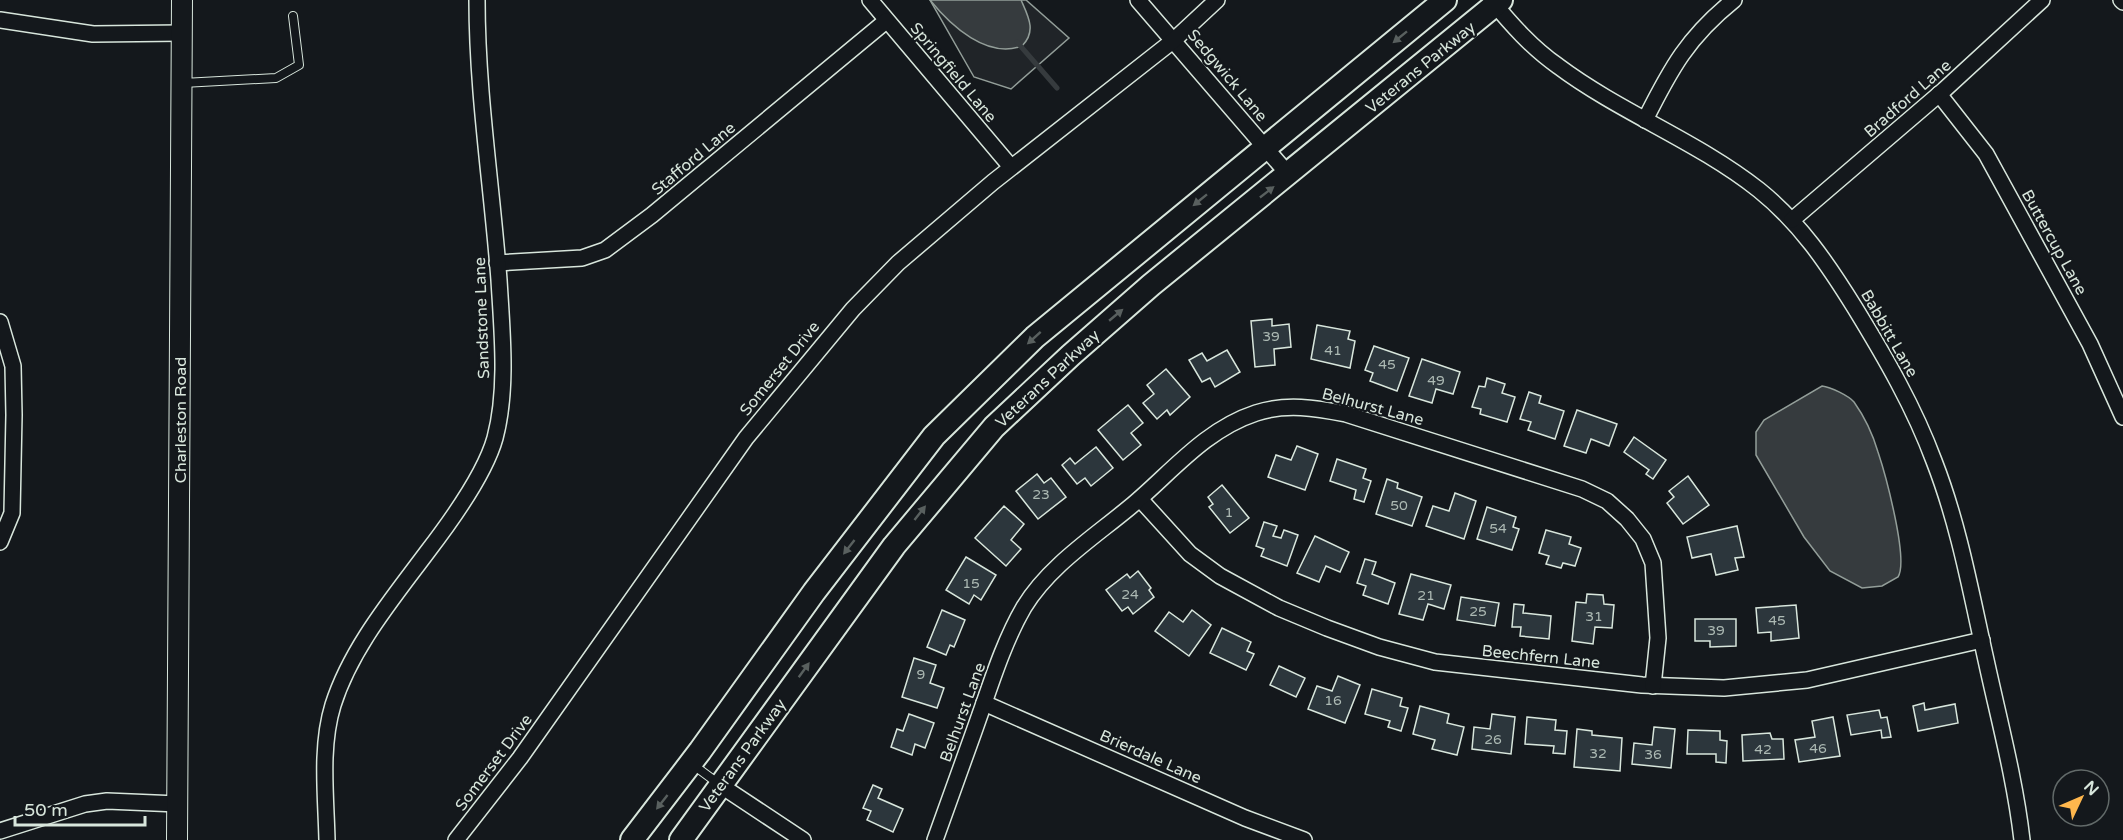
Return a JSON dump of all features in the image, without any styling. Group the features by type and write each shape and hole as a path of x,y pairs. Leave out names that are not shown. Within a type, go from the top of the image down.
{"main road":[{"path":"632,840 691,764 814,592 934,436 1035,337 1445,0"},
{"name":"Veterans Parkway","path":"681,840 894,546 994,427 1111,320 1496,2"}],"street":[{"name":"Charleston Road","path":"177,840 182,0"},
{"name":"Sandstone Lane","path":"327,840 325,781 328,731 342,681 382,615 456,513 485,464 495,438 502,382 502,328 479,72 477,0"},
{"name":"Springfield Lane","path":"870,0 1011,167"},
{"name":"Sedgwick Lane","path":"1138,0 1288,174"},
{"name":"Somerset Drive","path":"456,840 514,767 732,457 794,376 875,286 1011,167 1174,40 1217,0"},
{"path":"1645,120 1674,63 1705,25 1734,0"},
{"name":"Bradford Lane","path":"1792,220 1939,94 2042,0"},
{"name":"Babbitt Lane","path":"1496,2 1522,35 1557,66 1598,93 1740,175 1792,220 1824,259 1893,369 1935,462 1955,527 1982,640 2011,771 2022,840"},
{"path":"0,20 93,34 182,33"},
{"name":"Stafford Lane","path":"497,263 582,258 605,250 652,215 886,21"},
{"name":"Buttercup Lane","path":"1939,94 1986,154 2090,344 2123,417"},
{"path":"0,322 13,366 14,415 12,513 0,542"},
{"name":"Belhurst Lane","path":"934,840 984,703 1024,607 1066,561 1176,464 1229,425 1257,412 1286,407 1316,408 1346,414 1582,489 1607,501 1627,519 1643,539 1653,563 1658,638 1653,686"},
{"name":"Beechfern Lane","path":"1140,498 1190,554 1220,576 1287,611 1352,638 1435,662 1653,686 1715,688 1779,684 1982,640"},
{"name":"Brierdale Lane","path":"984,703 1245,818 1304,840"},
{"path":"720,785 803,840"},
{"path":"2,834 85,804 107,801 178,804"}],"lane":[{"path":"182,83 276,78 299,65 293,16"},
{"path":"691,764 720,785"}],"shaded area":[{"path":"930,0 1026,0 1069,38 1011,89 974,77"},
{"path":"930,0 1021,0 1030,23 1029,35 1022,46 1009,49 983,44 971,38 948,20"},
{"path":"1822,386 1840,392 1854,402 1876,446 1890,496 1898,536 1901,568 1898,577 1882,586 1862,588 1830,571 1804,537 1756,455 1756,432 1764,420"}],"building":[{"path":"1272,319 1272,326 1289,324 1291,347 1274,349 1275,365 1255,367 1251,321"},
{"path":"1317,325 1350,331 1348,339 1355,341 1350,368 1311,359"},
{"path":"1374,346 1409,358 1397,391 1370,381 1373,373 1365,370"},
{"path":"1227,350 1240,372 1215,387 1210,378 1202,382 1189,360 1202,353 1207,361"},
{"path":"1422,359 1460,372 1453,394 1436,389 1432,403 1409,396"},
{"path":"1166,369 1190,397 1170,415 1167,410 1157,419 1143,403 1154,394 1147,385"},
{"path":"1487,378 1505,384 1502,393 1515,397 1507,422 1480,414 1481,409 1472,407 1479,386 1485,387"},
{"path":"1529,392 1541,396 1539,403 1564,411 1555,439 1528,430 1531,422 1520,419"},
{"path":"1128,405 1143,423 1131,433 1141,445 1123,460 1098,430"},
{"path":"1577,410 1617,424 1609,446 1591,439 1586,453 1564,446"},
{"path":"1634,437 1666,460 1653,479 1646,474 1649,470 1624,452"},
{"path":"1297,446 1318,454 1305,490 1268,477 1276,455 1291,460"},
{"path":"1096,447 1113,468 1091,486 1085,478 1077,484 1062,465 1070,458 1075,464"},
{"path":"1337,459 1366,469 1363,478 1371,481 1364,502 1354,499 1356,490 1330,481"},
{"path":"1037,474 1044,483 1051,478 1066,497 1038,519 1016,491"},
{"path":"1688,476 1709,505 1683,524 1667,503 1674,497 1669,491"},
{"path":"1387,479 1398,483 1397,488 1422,497 1412,526 1376,514"},
{"path":"1222,485 1249,518 1230,533 1209,507 1213,504 1208,497"},
{"path":"1455,493 1476,501 1464,539 1426,526 1433,506 1449,511"},
{"path":"1004,506 1024,524 1011,540 1021,549 1006,566 975,538"},
{"path":"1487,507 1516,517 1513,527 1519,529 1512,550 1477,539"},
{"path":"1264,522 1277,526 1273,536 1281,538 1284,530 1298,535 1287,566 1261,556 1264,549 1256,546"},
{"path":"1737,526 1744,557 1735,558 1738,570 1716,575 1711,554 1692,558 1687,537"},
{"path":"1546,530 1571,537 1569,544 1581,548 1575,566 1563,563 1561,568 1546,564 1549,556 1539,553"},
{"path":"1315,536 1349,552 1340,572 1326,566 1319,582 1297,573"},
{"path":"966,557 996,575 981,600 974,595 969,604 946,590"},
{"path":"1365,559 1376,562 1372,574 1395,583 1388,604 1363,595 1366,586 1357,583"},
{"path":"1138,571 1151,588 1149,590 1154,597 1133,614 1128,607 1122,611 1106,590 1127,574 1130,578"},
{"path":"1411,574 1451,585 1444,609 1428,604 1423,620 1399,614"},
{"path":"1587,594 1603,595 1604,604 1614,605 1612,628 1595,627 1593,644 1572,641 1576,602 1586,603"},
{"path":"1461,597 1499,603 1495,626 1457,620"},
{"path":"1514,604 1524,605 1523,613 1551,616 1549,639 1520,636 1521,627 1512,627"},
{"path":"1796,605 1799,638 1771,641 1771,632 1758,633 1756,608"},
{"path":"942,610 965,620 954,647 950,645 946,655 927,647"},
{"path":"1192,610 1211,625 1189,656 1155,631 1169,612 1183,622"},
{"path":"1695,619 1736,619 1736,646 1710,647 1710,641 1695,641"},
{"path":"1222,628 1251,642 1247,651 1254,654 1246,670 1210,653"},
{"path":"914,658 936,665 930,683 944,688 937,708 902,697"},
{"path":"1279,666 1305,678 1296,697 1270,685"},
{"path":"1338,676 1360,685 1345,723 1308,709 1317,686 1332,691"},
{"path":"1372,689 1402,698 1400,706 1408,708 1401,731 1388,727 1390,721 1365,714"},
{"path":"1924,703 1925,710 1955,704 1958,723 1918,731 1913,706"},
{"path":"1420,706 1449,714 1447,723 1464,727 1457,755 1432,749 1435,740 1413,734"},
{"path":"1879,710 1881,718 1887,717 1891,737 1882,738 1881,730 1851,735 1847,715"},
{"path":"909,714 934,723 925,748 915,744 912,755 891,747 897,729 903,731"},
{"path":"1492,714 1515,717 1511,754 1472,749 1474,727 1490,729"},
{"path":"1527,717 1556,720 1555,730 1567,731 1565,754 1553,753 1554,746 1525,744"},
{"path":"1833,717 1840,756 1799,762 1795,740 1815,737 1812,721"},
{"path":"1654,727 1675,729 1671,768 1632,764 1634,743 1652,745"},
{"path":"1577,729 1592,731 1592,735 1622,738 1620,771 1574,767"},
{"path":"1688,730 1720,731 1720,740 1727,741 1726,763 1716,762 1716,754 1687,754"},
{"path":"1770,733 1772,739 1783,739 1784,759 1743,761 1742,735"},
{"path":"873,785 882,789 878,798 903,809 893,832 867,820 871,811 863,808"}],"waterway":[{"path":"1017,42 1057,88"}]}
